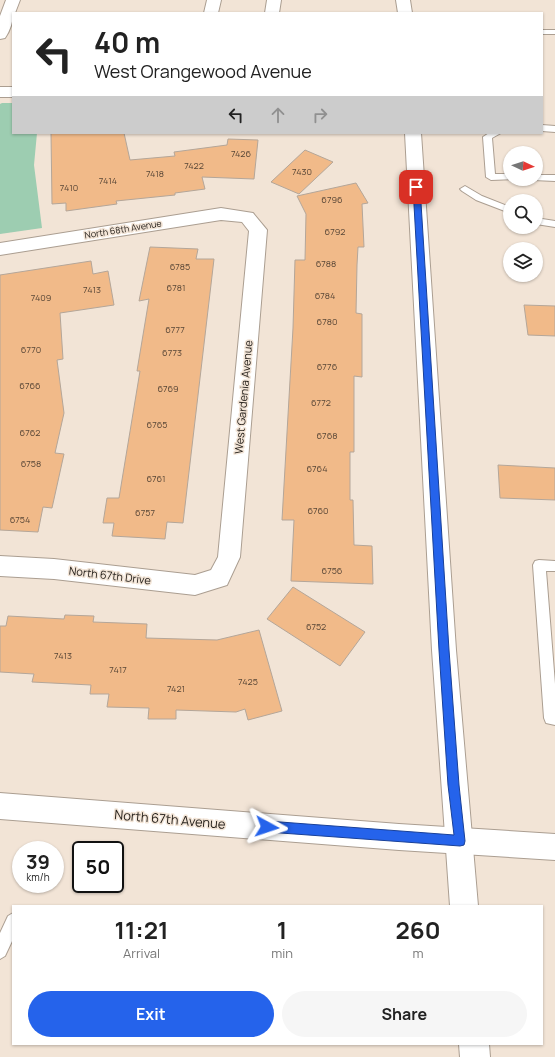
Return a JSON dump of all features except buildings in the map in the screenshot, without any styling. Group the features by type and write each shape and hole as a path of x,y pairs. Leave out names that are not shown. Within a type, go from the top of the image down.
{"street":[{"path":"0,35 13,0"},
{"path":"211,12 214,0"},
{"path":"272,12 274,0"},
{"path":"403,0 405,12"},
{"path":"0,92 12,92"},
{"path":"413,134 445,666 453,785 460,841 464,905"},
{"name":"North 68th Avenue","path":"0,249 221,214 247,217"},
{"name":"West Gardenia Avenue","path":"219,578 229,556 258,230 247,217"},
{"name":"North 67th Drive","path":"0,566 54,568 195,585 219,578"},
{"name":"North 67th Avenue","path":"0,806 555,847"},
{"path":"474,1045 475,1057"}],"lane":[{"path":"543,32 555,32"},
{"path":"543,128 555,129"},
{"path":"494,134 487,137 491,177 503,177"},
{"path":"543,178 555,178"},
{"path":"465,189 479,198 503,207"},
{"path":"543,223 555,224"},
{"path":"555,566 539,565 551,718 555,718"},
{"path":"0,951 12,923"}],"green space":[{"path":"12,103 12,134 37,134 34,165 42,228 0,234 0,104"}],"route":[{"path":"267,827 460,841 453,785 416,187"}]}
